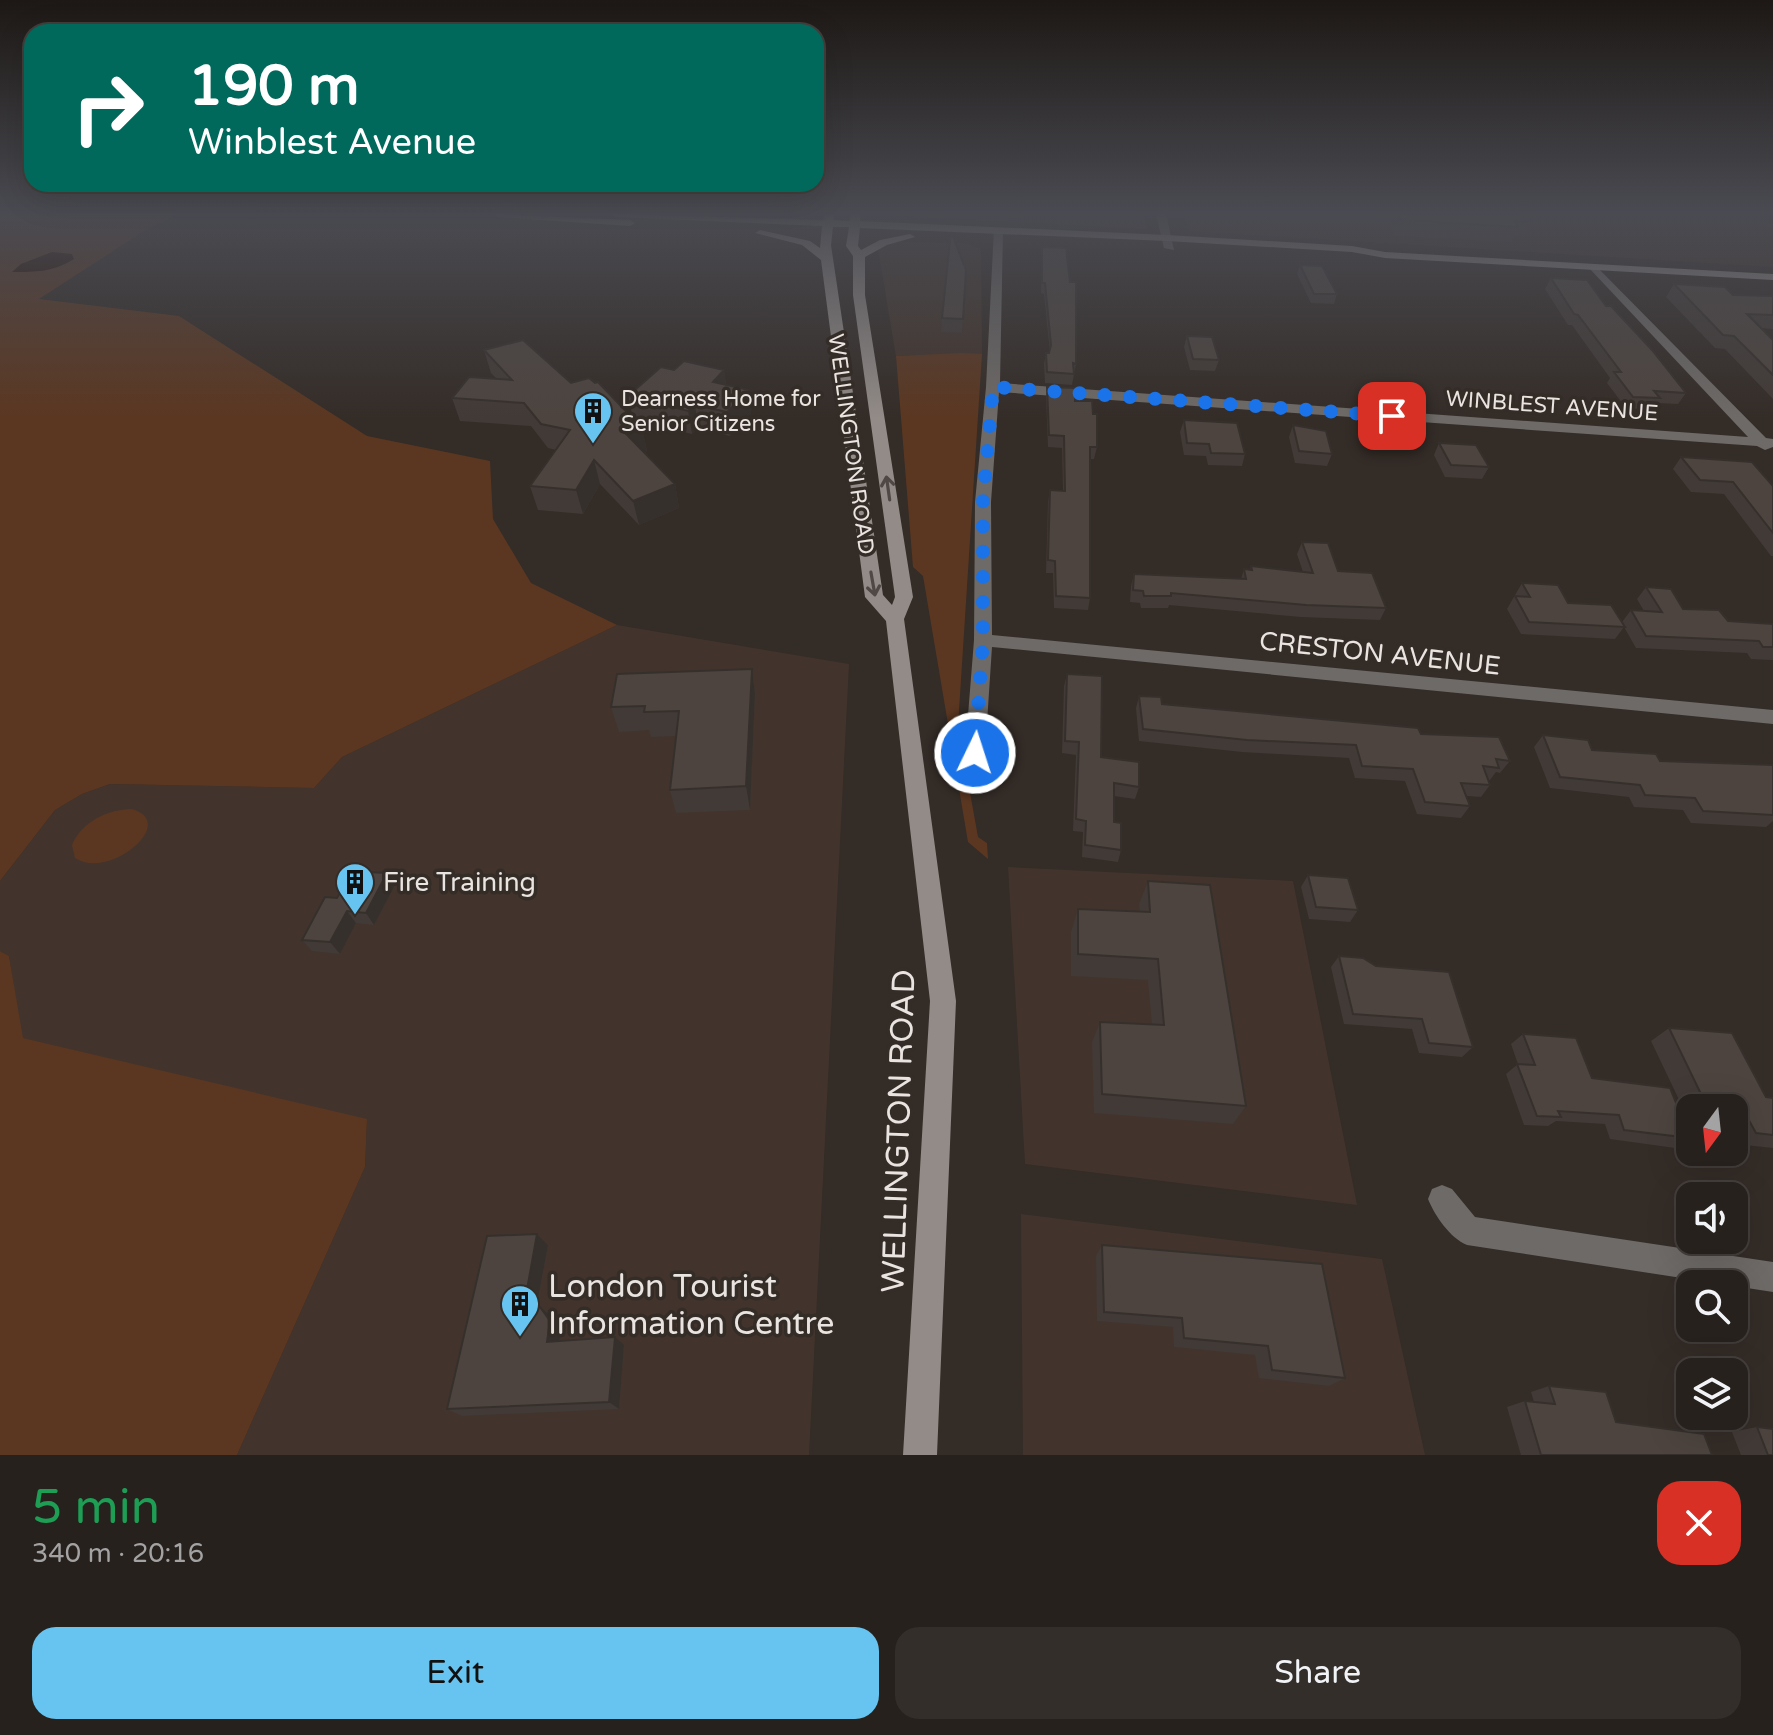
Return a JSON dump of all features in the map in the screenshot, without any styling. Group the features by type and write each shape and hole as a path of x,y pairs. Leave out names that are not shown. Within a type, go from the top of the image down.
{"main road":[{"name":"WELLINGTON ROAD","path":"829,282 874,597 895,619"},
{"name":"WELLINGTON ROAD","path":"859,282 904,597 895,619 943,1001 920,1455"}],"street":[{"path":"975,753 983,640 983,502 993,387 996,282"},
{"path":"1609,282 1767,442 1773,455"},
{"name":"WINBLEST AVENUE","path":"993,387 1767,442"},
{"name":"CRESTON AVENUE","path":"983,640 1773,717"},
{"path":"1442,1199 1467,1230 1773,1277"}],"shaded area":[{"path":"0,282 65,282 39,299 179,316 367,436 490,461 493,519 531,583 617,625 342,757 314,788 110,784 82,794 55,810 0,881"},
{"path":"884,282 981,282 982,354 896,356"},
{"path":"982,354 958,726 978,837 987,843 988,859 968,842 923,576 913,567 896,356"},
{"path":"617,625 849,664 809,1455 237,1455 365,1167 367,1120 22,1038 9,956 0,951 0,881 55,810 82,794 110,784 314,788 342,757"},
{"path":"131,809 144,815 148,825 144,836 134,847 105,862 89,863 75,858 72,845 88,824 104,815"},
{"path":"1008,867 1293,881 1357,1205 1025,1164"},
{"path":"0,951 9,956 23,1038 367,1119 365,1167 237,1455 0,1455"},
{"path":"1021,1214 1382,1259 1425,1455 1023,1455"}],"building":[{"path":"946,282 965,282 963,319 942,318"},
{"path":"1076,282 1074,374 1047,372 1046,353 1049,353 1051,345 1045,283 1042,283"},
{"path":"1308,282 1331,282 1337,294 1314,294"},
{"path":"1553,282 1588,282 1606,306 1611,306 1652,350 1686,393 1654,391 1660,398 1633,397 1614,372 1621,372 1578,315 1574,314"},
{"path":"1674,284 1725,287 1733,295 1773,296 1773,315 1747,314 1773,340 1773,375 1734,336 1723,335"},
{"path":"1187,336 1212,337 1219,360 1193,359"},
{"path":"523,340 571,383 589,378 598,382 642,428 626,434 675,484 633,501 594,460 576,490 530,486 570,430 541,424 524,403 452,398 469,377 512,380 484,350"},
{"path":"684,361 724,370 713,382 749,390 727,412 695,405 688,411 628,396 661,367 674,370"},
{"path":"1047,387 1075,388 1075,401 1092,401 1093,414 1097,414 1097,447 1090,447 1090,598 1056,596 1055,561 1048,560 1050,490 1065,491 1064,436 1049,435"},
{"path":"1184,420 1237,423 1245,454 1211,453 1209,444 1187,443"},
{"path":"1293,425 1326,431 1332,454 1299,451"},
{"path":"1439,443 1476,445 1489,467 1451,465"},
{"path":"1681,457 1752,462 1773,486 1773,533 1733,482 1700,480"},
{"path":"1302,542 1328,543 1338,571 1372,573 1386,608 1306,605 1171,593 1171,596 1144,596 1143,591 1133,590 1134,574 1246,579 1244,569 1252,570 1251,566 1313,573"},
{"path":"1522,583 1558,585 1568,603 1611,605 1625,627 1529,622 1515,596 1530,597"},
{"path":"1646,587 1671,589 1683,609 1719,610 1728,621 1773,624 1773,647 1763,647 1759,641 1646,636 1631,610 1662,612"},
{"path":"752,669 746,786 670,790 679,711 644,712 645,706 611,707 617,674"},
{"path":"1067,674 1102,676 1101,757 1139,762 1139,787 1114,783 1114,822 1121,823 1121,850 1085,845 1086,821 1076,819 1079,742 1065,741"},
{"path":"1139,696 1161,697 1162,704 1418,728 1421,734 1499,737 1510,761 1496,759 1499,768 1483,766 1490,785 1461,783 1470,806 1425,802 1413,769 1362,766 1356,745 1247,740 1143,729"},
{"path":"1543,735 1588,740 1592,750 1656,754 1660,761 1773,765 1773,815 1703,811 1695,798 1645,795 1640,785 1560,777"},
{"path":"365,872 387,873 366,913 347,911 330,942 302,940 325,897 337,898 347,880 360,881"},
{"path":"1308,875 1348,878 1358,910 1316,907"},
{"path":"1148,881 1210,885 1246,1106 1102,1094 1100,1022 1164,1025 1158,959 1078,954 1078,909 1150,912"},
{"path":"1339,956 1363,958 1376,966 1449,972 1473,1047 1429,1043 1422,1019 1353,1014"},
{"path":"1669,1028 1732,1033 1766,1097 1773,1098 1773,1135 1756,1133 1748,1119 1748,1094 1701,1094"},
{"path":"1523,1034 1576,1038 1592,1078 1670,1088 1676,1103 1676,1136 1624,1130 1619,1115 1558,1111 1561,1117 1537,1116 1517,1064 1535,1065"},
{"name":"London Tourist Information Centre","path":"537,1234 524,1306 540,1307 550,1321 547,1342 615,1337 609,1402 447,1409 487,1236"},
{"path":"1102,1245 1322,1264 1345,1378 1272,1370 1268,1346 1184,1338 1182,1318 1104,1312"},
{"path":"1549,1386 1606,1392 1616,1422 1704,1434 1712,1455 1541,1455 1525,1401 1555,1404"},
{"path":"1757,1427 1773,1429 1773,1455 1768,1455"}],"place":[{"name":"Dearness Home for Senior Citizens","path":"593,445"},
{"name":"Fire Training","path":"355,916"},
{"name":"London Tourist Information Centre","path":"520,1338"}],"route":[{"path":"975,753 983,640 983,502 993,387 1392,416"}]}
